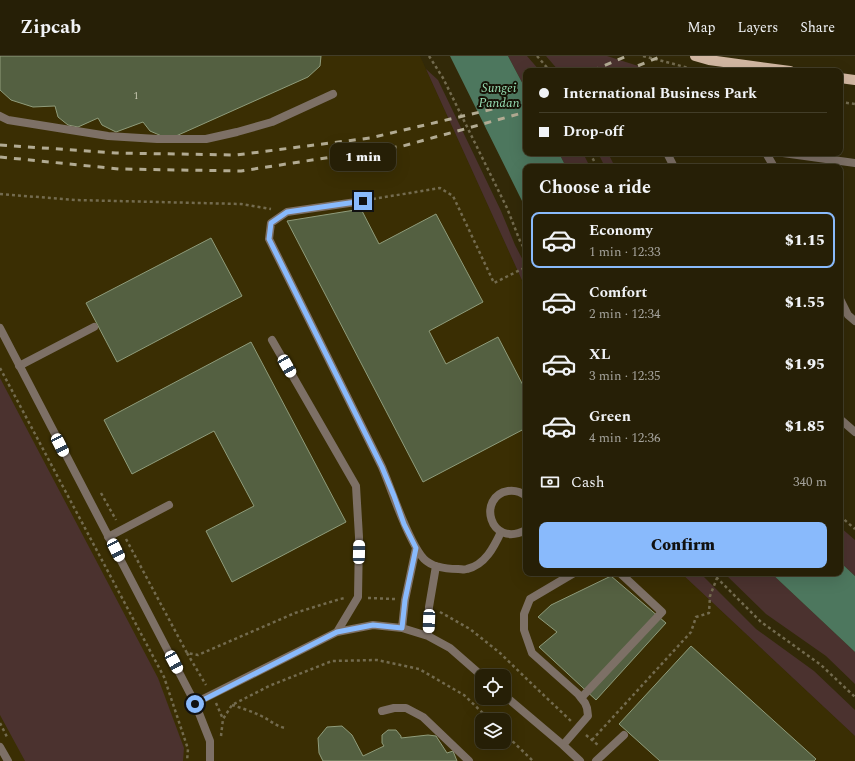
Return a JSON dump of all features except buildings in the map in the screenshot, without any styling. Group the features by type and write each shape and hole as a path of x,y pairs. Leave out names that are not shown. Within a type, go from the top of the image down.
{"main road":[{"path":"695,56 709,60 768,68"},
{"path":"843,78 855,80"}],"lane":[{"path":"0,116 8,120 108,136 157,139 206,139 272,122 333,94"},
{"path":"805,156 855,163"},
{"path":"363,201 287,212 271,223 269,239 382,467 404,524 416,548 424,559 436,566 454,569 467,569 480,563 488,555 501,532"},
{"path":"843,305 848,315 855,321"},
{"path":"20,366 94,327"},
{"path":"0,328 195,704 210,741 210,761"},
{"path":"272,340 356,486 359,537 358,598 337,632"},
{"path":"843,422 855,432"},
{"path":"523,494 515,491 506,492 498,496 493,502 490,510 491,519 501,532 518,534 523,532"},
{"path":"108,537 169,505"},
{"path":"402,628 405,600 416,548"},
{"path":"428,636 430,606 436,566"},
{"path":"563,745 588,716 587,708 578,694 532,653 524,630 524,614 530,599 569,576"},
{"path":"581,698 662,612 623,576"},
{"path":"195,704 337,632 373,625 402,628 428,636 450,648 475,670"},
{"path":"511,701 563,745 574,759"},
{"path":"382,712 394,708 406,708 423,717 469,761"},
{"path":"596,761 624,735"},
{"path":"0,747 8,761"}],"path":[{"path":"429,56 447,85 507,208 523,246"},
{"path":"537,56 547,68"},
{"path":"643,56 690,68"},
{"path":"843,102 855,104"},
{"path":"363,201 440,188 453,196 494,283 523,268"},
{"path":"0,194 75,200 241,204 287,212"},
{"path":"0,368 164,677 188,749 187,761"},
{"path":"98,490 187,653 198,655 295,612 340,599 358,598 405,600"},
{"path":"843,519 855,529"},
{"path":"592,740 691,632 696,618 709,613 710,596 717,578 761,622 821,664 855,697"},
{"path":"430,606 470,630 500,653 606,752"},
{"path":"220,741 223,719 232,705 269,686 332,662 377,660 419,669 464,695 483,713"},
{"path":"232,705 250,710 270,720 278,726 285,728"},
{"path":"511,740 533,761"}],"shaded area":[{"path":"0,56 420,56 523,282 523,576 684,576 855,736 855,761 0,761"},
{"path":"508,56 527,56 537,68 523,68 523,84"},
{"path":"546,56 607,56 645,68 556,68"},
{"path":"426,69 438,80 501,211 523,260 523,282"},
{"path":"560,156 584,156 588,164 564,164"},
{"path":"600,156 610,156 614,164 604,164"},
{"path":"0,378 158,678 184,748 183,761 25,761 0,715"},
{"path":"843,530 855,540 855,576 843,565"},
{"path":"684,576 703,576 756,629 814,671 855,710 855,736"},
{"path":"727,576 774,576 855,652 855,684 826,656 766,614"}],"water":[{"name":"Sungei Pandan","path":"450,56 508,56 523,84 523,156 560,156 564,164 523,164 523,203"},
{"path":"843,565 855,576 855,652 774,576 843,576"}],"railway":[{"path":"599,68 627,56"},
{"path":"632,68 662,56"},
{"path":"0,145 116,153 236,155 370,138 514,104 523,100"},
{"path":"0,157 119,169 241,171 403,146 523,113"}],"route":[{"path":"195,704 337,632 373,625 402,628 405,600 416,548 404,524 382,467 269,239 271,223 287,212 363,201"}]}
